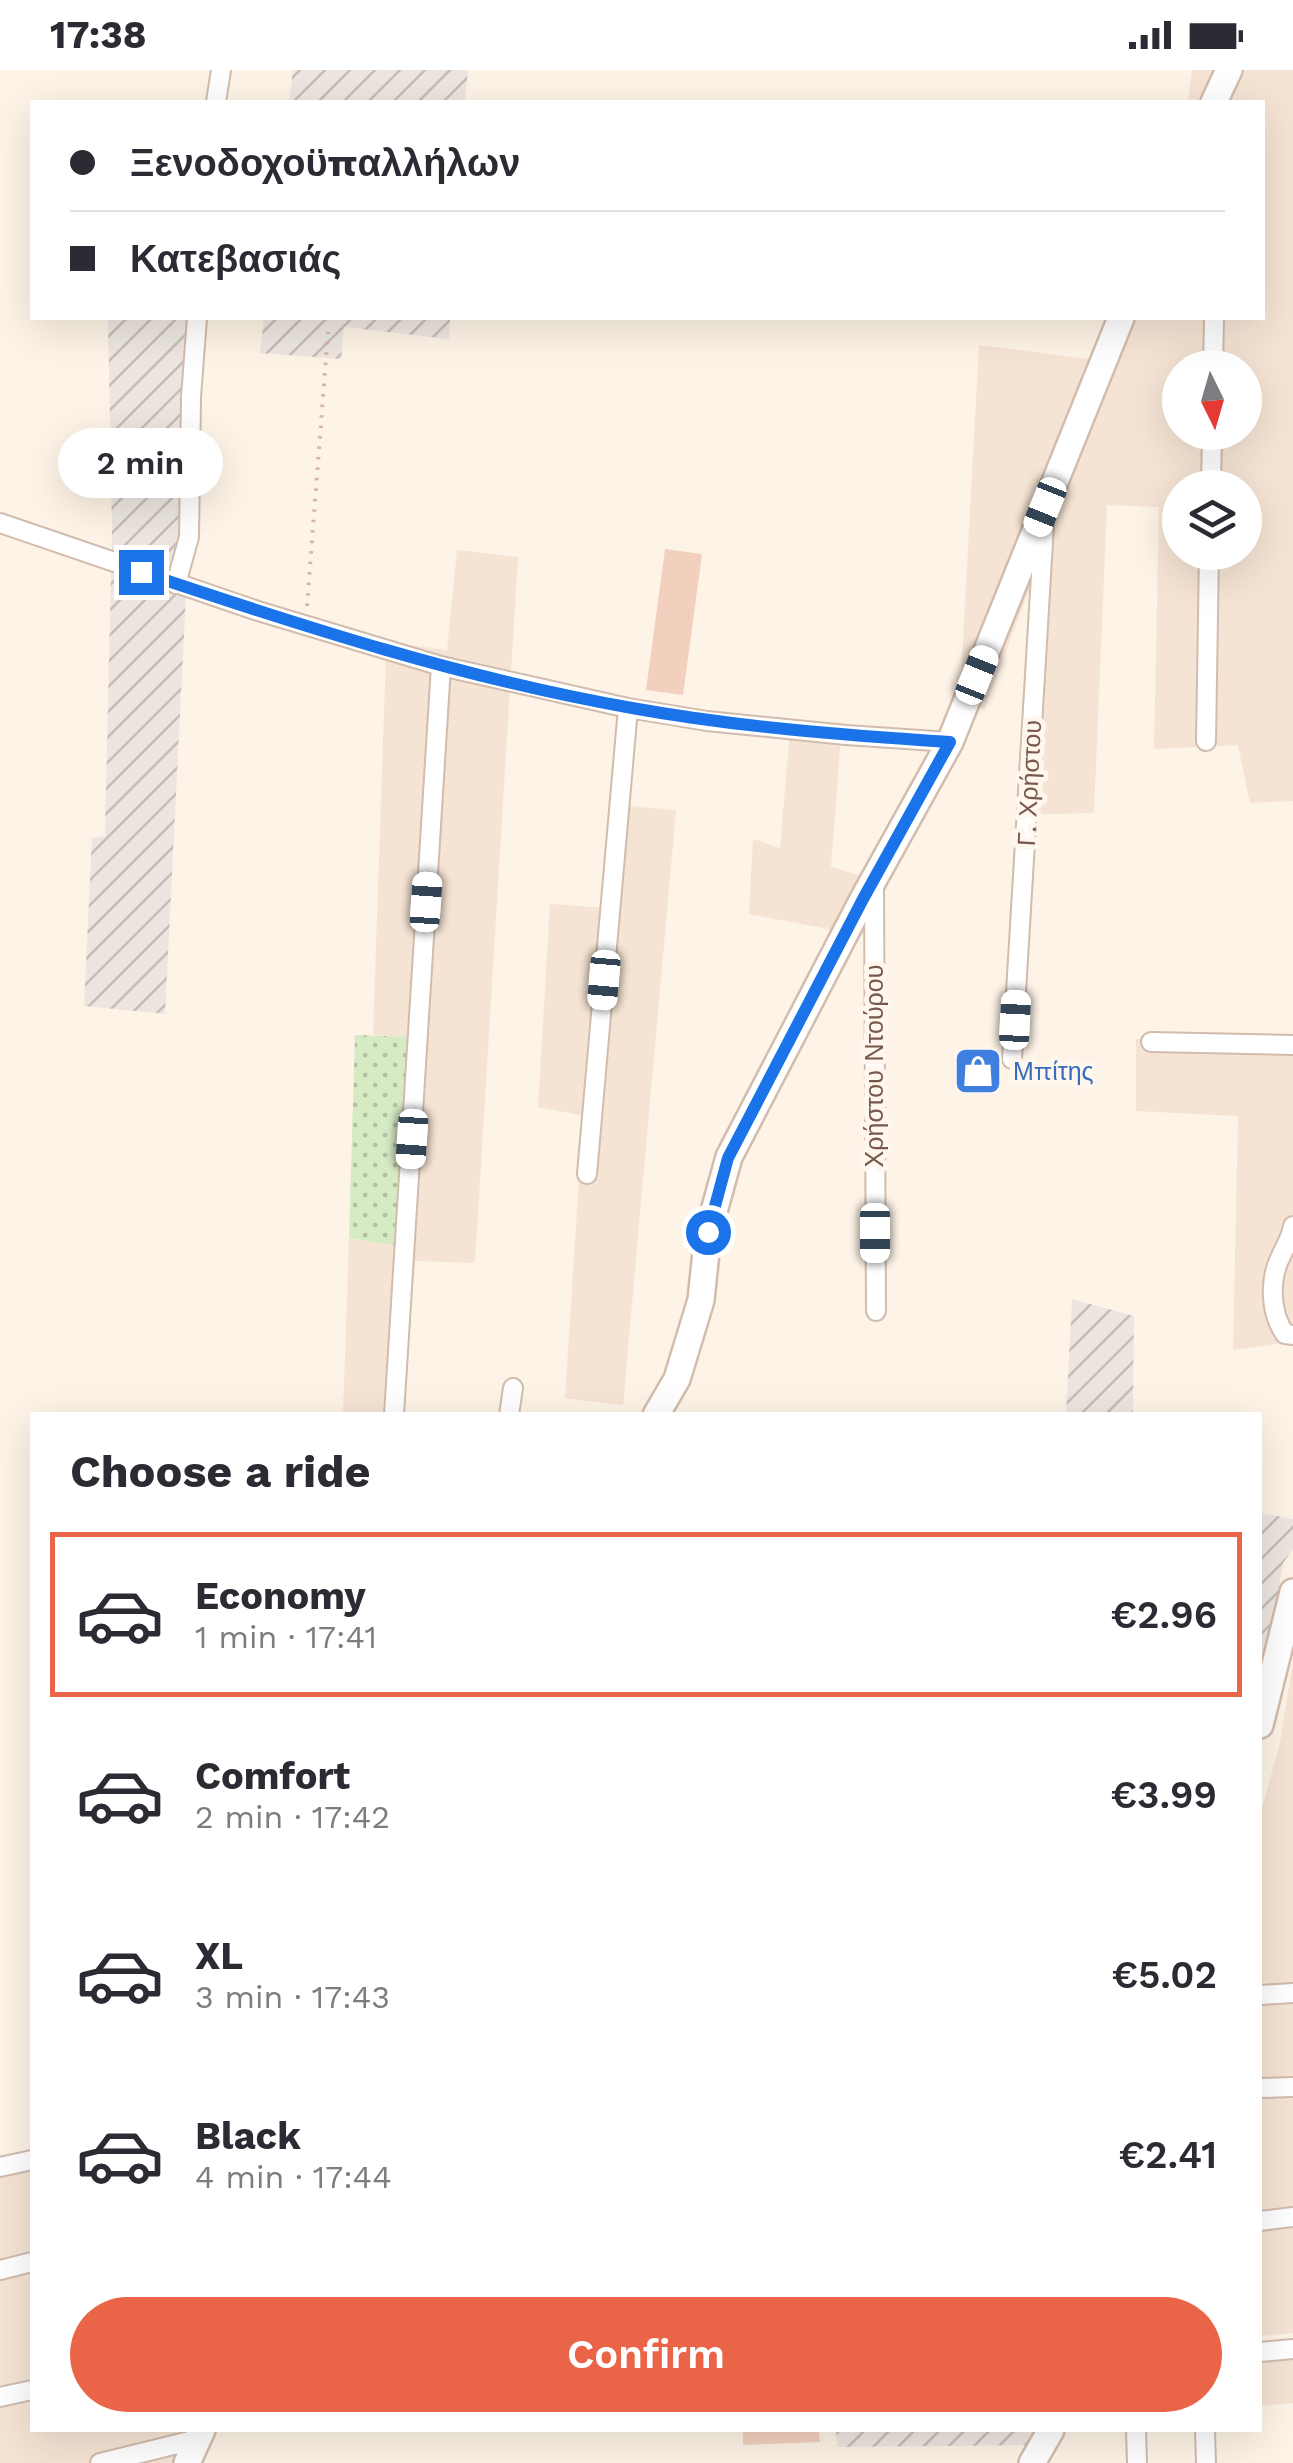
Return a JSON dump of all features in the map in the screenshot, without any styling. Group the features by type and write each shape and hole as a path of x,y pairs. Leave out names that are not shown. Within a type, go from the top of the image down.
{"street":[{"path":"216,100 221,70"},
{"path":"1217,100 1229,70"},
{"path":"176,584 189,537 190,397 197,320"},
{"path":"658,1412 676,1380 701,1300 708,1232 728,1158 950,742 1120,320"},
{"path":"1213,350 1214,320"},
{"name":"Γ. Χρήστου","path":"1012,1059 1045,507"},
{"path":"0,523 176,584 442,666 628,708 707,720 950,742"},
{"path":"1206,740 1210,570"},
{"path":"394,1412 442,666"},
{"path":"587,1174 628,708"},
{"name":"Χρήστου Ντούρου","path":"874,880 876,1311"},
{"path":"1151,1042 1293,1045"},
{"path":"1293,1226 1272,1285 1277,1322 1285,1334 1293,1335"},
{"path":"509,1412 513,1388"},
{"path":"1262,1719 1284,1658 1293,1592"},
{"path":"1262,1995 1293,1993"},
{"path":"1262,2088 1293,2088"},
{"path":"0,2167 30,2160"},
{"path":"1262,2221 1293,2218"},
{"path":"0,2270 30,2262"},
{"path":"1262,2352 1293,2349"},
{"path":"0,2397 30,2390"},
{"path":"1032,2463 1049,2432"},
{"path":"1136,2432 1137,2463"},
{"path":"1204,2432 1206,2463"},
{"path":"100,2463 200,2434"},
{"path":"187,2463 200,2434"}],"path":[{"path":"306,625 328,332"}],"shaded area":[{"path":"293,70 468,70 465,100 289,100"},
{"path":"1192,70 1293,70 1293,801 1250,803 1238,745 1154,749 1159,507 1107,505 1094,813 1019,815 1031,585 984,710 960,695 979,345 1095,360 1112,320 1265,320 1265,100 1188,100"},
{"path":"108,320 199,320 185,536 169,590 186,595 165,1014 84,1006 92,838 105,836 112,530"},
{"path":"264,320 450,320 449,339 344,327 341,359 260,353"},
{"path":"457,550 518,557 475,1263 415,1261 404,1412 343,1412 349,1238 400,1247 410,1037 373,1035 386,654 388,642 447,650"},
{"path":"791,719 842,723 831,867 865,877 833,930 749,914 753,839 780,848"},
{"path":"616,805 676,810 623,1405 565,1398 583,1116 538,1107 550,904 606,908"},
{"path":"1293,1038 1293,1342 1233,1350 1238,1116 1136,1111 1136,1039"},
{"path":"1072,1299 1134,1316 1133,1412 1066,1412"},
{"path":"1262,1513 1293,1519 1293,1549 1283,1563 1262,1684"},
{"path":"1293,1661 1293,2333 1262,2336 1262,1808 1280,1743"},
{"path":"30,2166 30,2432 188,2432 174,2463 0,2463 0,2173"},
{"path":"1293,2353 1293,2403 1262,2406 1262,2356"},
{"path":"836,2432 1038,2432 1031,2445 837,2447"}],"green space":[{"path":"355,1035 411,1037 401,1247 349,1238"}],"building":[{"path":"665,549 702,554 683,695 646,690"},
{"path":"743,2432 819,2432 820,2442 743,2445"}],"place":[{"name":"Μπίτης","path":"978,1071"}],"route":[{"path":"141,572 442,666 628,708 846,735 950,742 728,1158 708,1232"}]}
